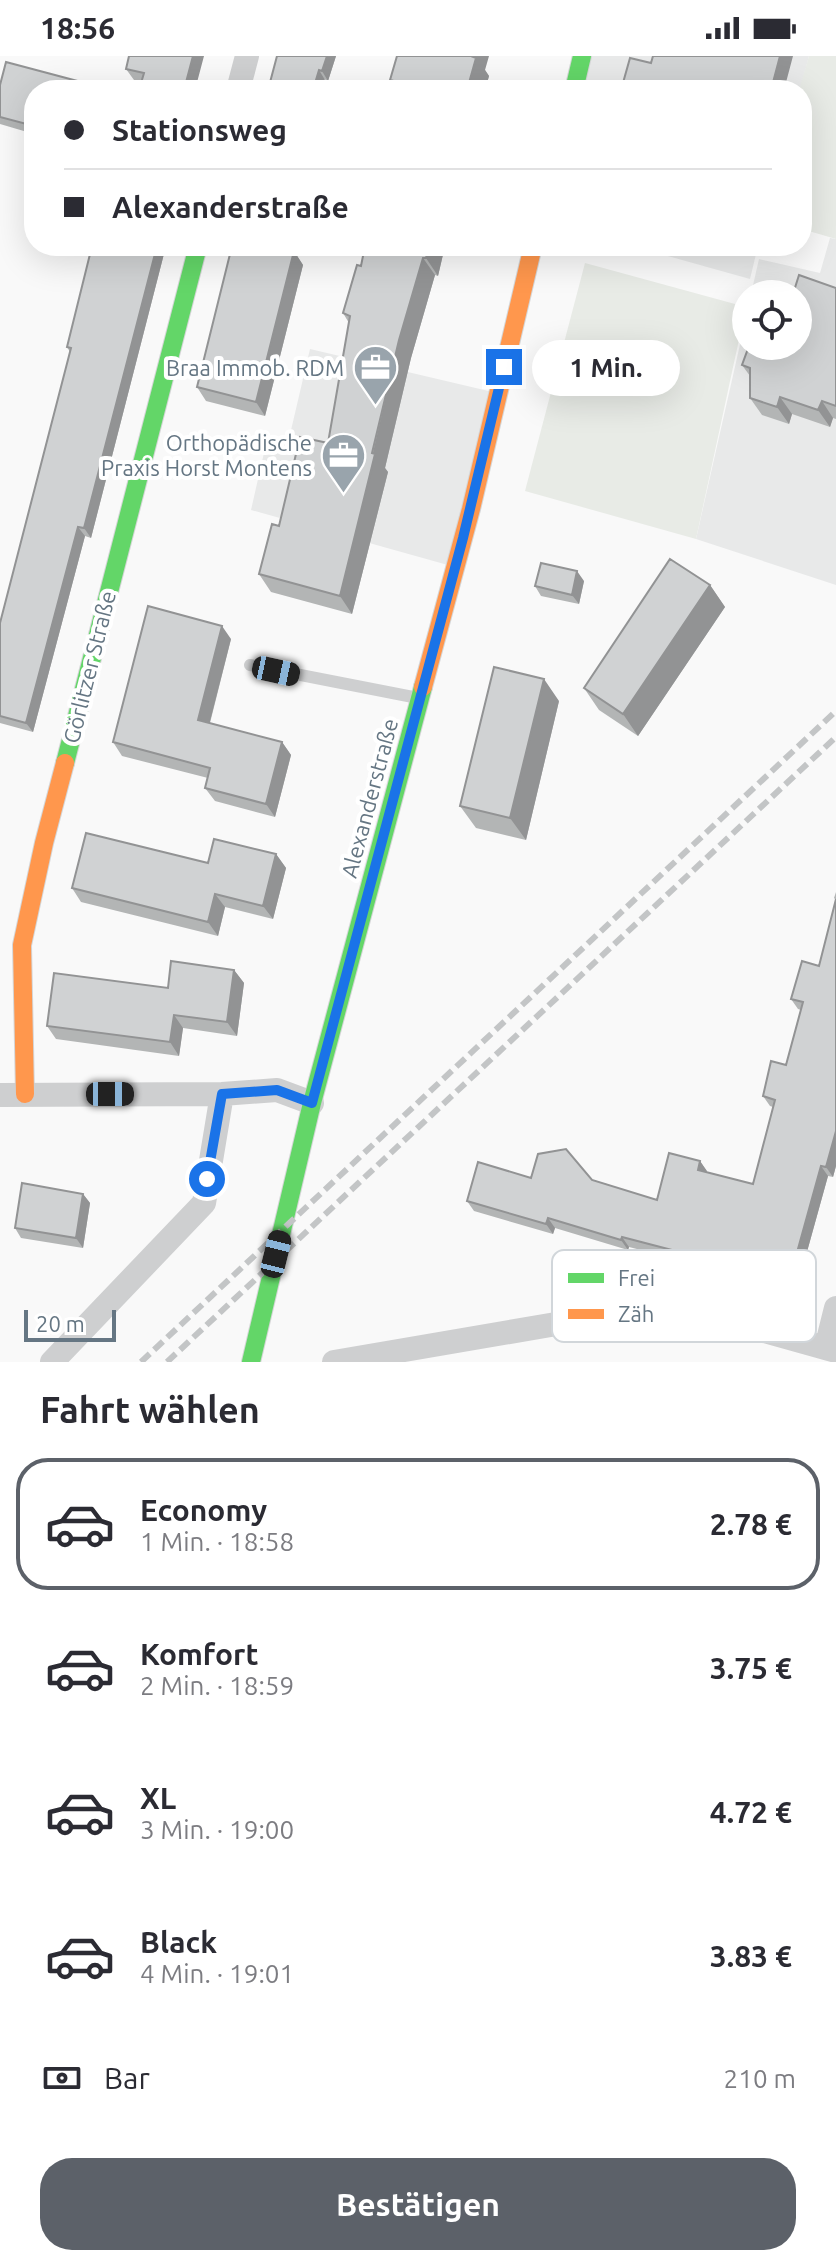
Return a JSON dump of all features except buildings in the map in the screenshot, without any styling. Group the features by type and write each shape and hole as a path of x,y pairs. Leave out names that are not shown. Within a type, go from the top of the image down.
{"main road":[{"path":"576,80 582,56"},
{"name":"Görlitzer Straße","path":"25,1094 22,945 48,827 195,256"},
{"name":"Alexanderstraße","path":"251,1362 312,1103 471,509 531,256"}],"street":[{"path":"241,80 247,56"},
{"path":"0,1095 222,1094 277,1090 312,1103"},
{"path":"52,1362 204,1203 222,1094"},
{"path":"805,1342 831,1349 836,1308"},
{"path":"334,1362 552,1325"}],"lane":[{"path":"250,665 421,699"}],"shaded area":[{"path":"583,56 809,56 803,80 577,80"},
{"path":"809,56 836,56 836,239 812,232 812,80 802,80"},
{"path":"830,238 836,239 836,585 696,539 736,360 812,360 812,280 754,280 759,259 820,273"},
{"path":"668,256 756,256 750,279"},
{"path":"585,263 732,303 732,360 735,360 696,539 525,491"},
{"path":"310,349 497,393 455,567 251,510 268,435 288,443"}],"railway":[{"path":"141,1362 836,711"},
{"path":"167,1362 836,737"}],"traffic: fast":[{"path":"576,80 582,56"},
{"path":"65,763 195,256"},
{"path":"251,1362 312,1103 423,687"}],"traffic: slow":[{"path":"423,687 471,509 531,256"},
{"path":"25,1094 22,945 65,763"}],"place":[{"name":"Braa Immob. RDM","path":"375,406"},
{"name":"Orthopädische Praxis Horst Montens","path":"343,494"}],"route":[{"path":"207,1179 222,1094 277,1090 312,1103 471,509 504,367"}]}
